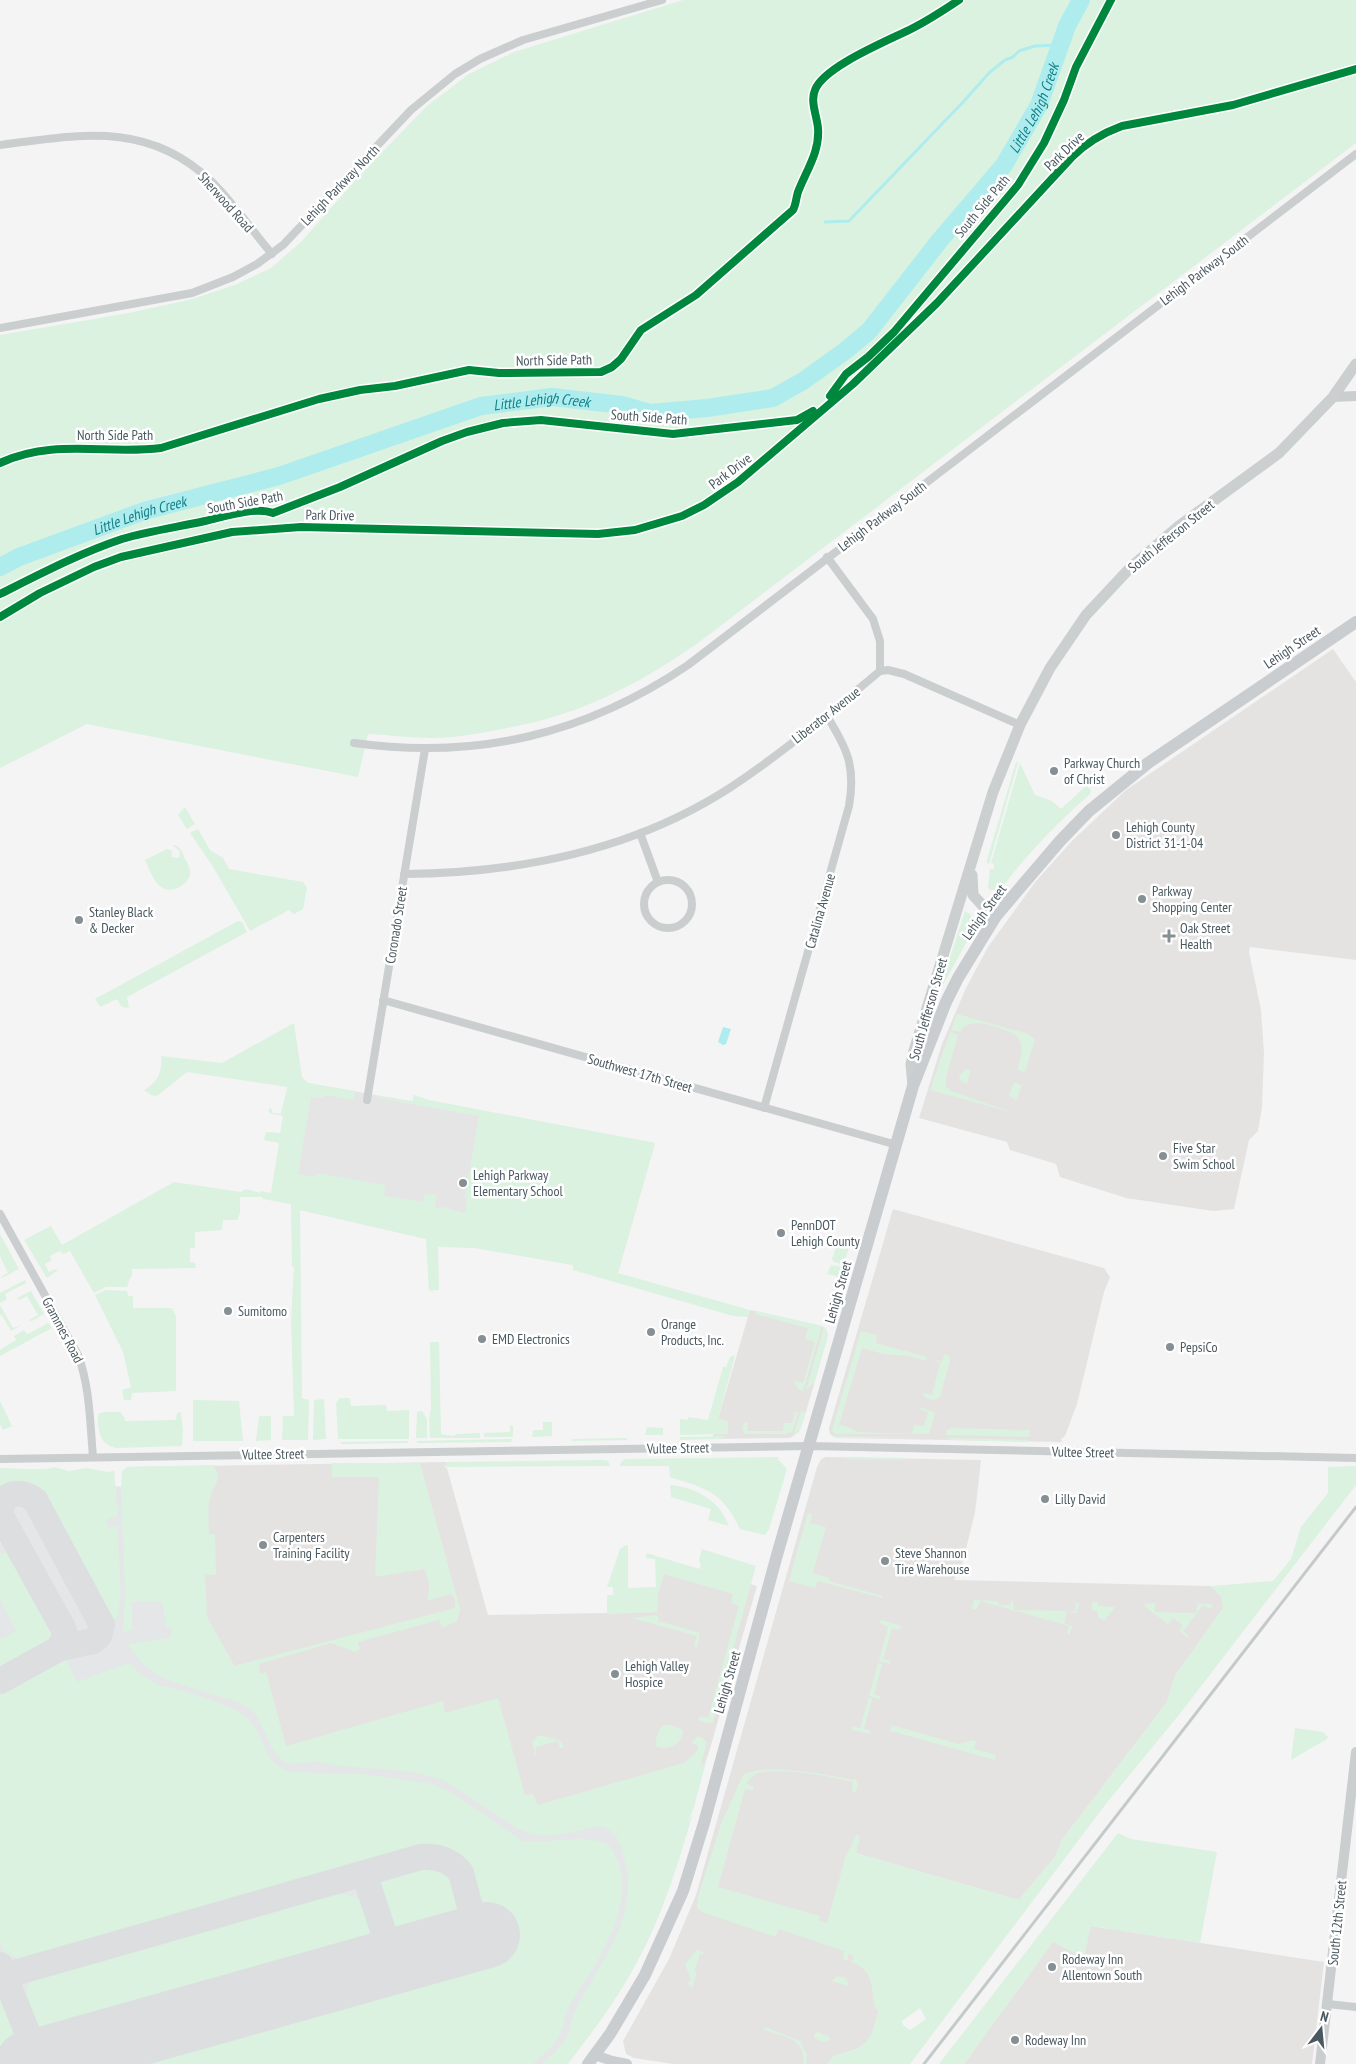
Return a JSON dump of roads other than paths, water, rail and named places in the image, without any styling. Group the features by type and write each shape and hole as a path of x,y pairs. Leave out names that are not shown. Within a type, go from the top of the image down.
{"main road":[{"name":"South Jefferson Street","path":"913,1086 911,1064 913,1054 993,792 1020,725 1046,675 1067,641 1113,585 1160,541 1266,464 1333,397 1356,364"},
{"name":"Lehigh Street","path":"591,2059 618,2021 645,1975 683,1891 704,1823 809,1446 913,1086 946,1002 996,916 1060,840 1089,811 1148,763 1356,622"},
{"name":"South Jefferson Street","path":"977,846 971,881 973,895 996,916"}],"street":[{"name":"Lehigh Parkway North","path":"0,328 192,293 233,277 272,254 283,245 411,110 455,74 488,54 523,40 662,0"},
{"name":"Park Drive","path":"0,617 40,593 94,567 121,557 232,532 301,527 598,534 635,530 682,516 704,505 738,482 853,384 937,303 1072,156 1091,141 1106,132 1122,126 1233,105 1356,69"},
{"name":"Sherwood Road","path":"0,145 82,134 100,134 127,138 153,145 185,160 213,182 272,254"},
{"name":"Lehigh Parkway South","path":"354,744 425,749 472,747 533,736 563,728 615,708 665,681 1356,154"},
{"path":"1333,397 1356,396"},
{"path":"827,557 873,619 880,641 880,671 888,670 904,674 1020,725"},
{"name":"Liberator Avenue","path":"404,874 484,871 524,866 583,852 640,833 692,809 742,780 827,716 880,671"},
{"name":"Catalina Avenue","path":"764,1108 852,791 852,776 847,754 827,716"},
{"name":"Coronado Street","path":"367,1100 425,749"},
{"path":"640,833 658,882"},
{"path":"674,880 688,889 691,896 691,913 680,925 664,928 657,925 646,914 644,899 651,886 658,882 674,880"},
{"name":"Southwest 17th Street","path":"384,1000 897,1145"},
{"name":"Grammes Road","path":"0,1214 78,1355 83,1368 88,1392 93,1457"},
{"name":"Vultee Street","path":"0,1458 809,1446 1356,1458"},
{"name":"South 12th Street","path":"1320,2064 1356,1752"},
{"path":"1328,2004 1356,2007"},
{"path":"591,2059 627,2064"}],"water":[{"path":"723,1027 731,1029 726,1044 723,1045 718,1042"}],"waterway":[{"name":"Little Lehigh Creek","path":"0,567 19,557 144,511 279,476 481,406 552,397 622,405 650,413 707,408 773,398 803,381 869,331 940,240 1004,165 1039,105 1067,26 1081,0"},
{"path":"825,222 849,221 990,72 1005,60 1013,57 1019,51 1035,46 1060,45"}],"railway":[{"path":"924,2064 1356,1507"}],"place":[{"name":"Parkway Church of Christ","path":"1054,771"},
{"name":"Lehigh County District 31-1-04","path":"1116,835"},
{"name":"Parkway Shopping Center","path":"1142,899"},
{"name":"Stanley Black & Decker","path":"79,920"},
{"name":"Oak Street Health","path":"1169,936"},
{"name":"Five Star Swim School","path":"1163,1156"},
{"name":"Lehigh Parkway Elementary School","path":"463,1183"},
{"name":"PennDOT Lehigh County","path":"781,1233"},
{"name":"Sumitomo","path":"228,1311"},
{"name":"Orange Products, Inc.","path":"651,1332"},
{"name":"EMD Electronics","path":"482,1339"},
{"name":"PepsiCo","path":"1170,1347"},
{"name":"Lilly David","path":"1045,1499"},
{"name":"Carpenters Training Facility","path":"263,1545"},
{"name":"Steve Shannon Tire Warehouse","path":"885,1561"},
{"name":"Lehigh Valley Hospice","path":"615,1674"},
{"name":"Rodeway Inn Allentown South","path":"1052,1967"},
{"name":"Rodeway Inn","path":"1015,2040"}]}
